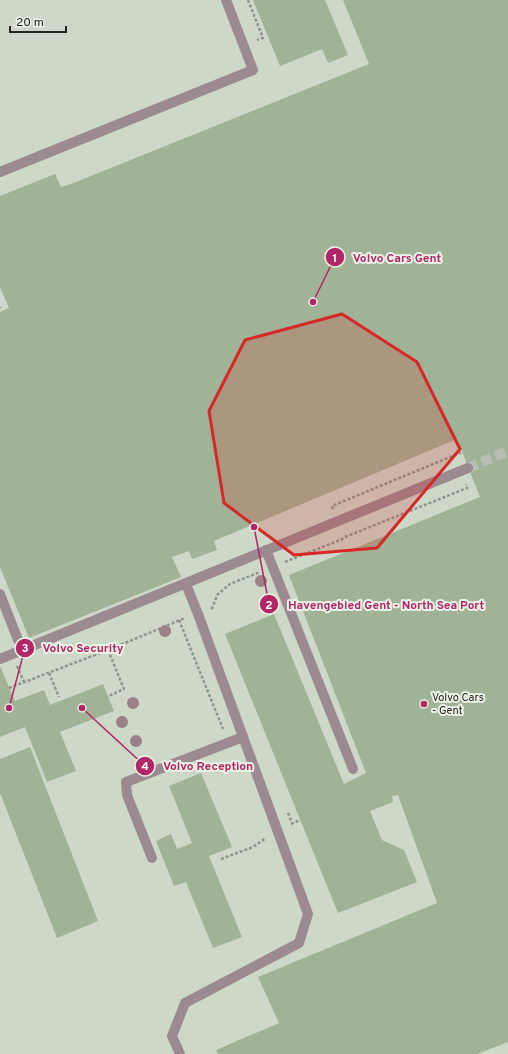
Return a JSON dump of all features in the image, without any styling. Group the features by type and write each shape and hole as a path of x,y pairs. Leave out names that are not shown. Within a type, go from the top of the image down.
{"lane":[{"path":"0,172 254,70 226,0"},
{"path":"0,659 468,468"},
{"path":"266,550 353,769"},
{"path":"180,1054 172,1036 185,1003 299,943 308,914 186,584"},
{"path":"0,594 22,650"},
{"path":"152,858 127,795 126,782 243,737"}],"path":[{"path":"244,44 263,38 248,0"},
{"path":"9,688 212,608 218,594 230,584 346,538"},
{"path":"179,620 228,742"},
{"path":"108,650 124,689 109,696"},
{"path":"49,673 59,697"},
{"path":"277,830 300,820"},
{"path":"221,858 253,847 267,838 269,845"}],"highlighted area":[{"path":"342,314 417,362 460,449 377,548 294,555 224,503 209,411 245,340"}],"shaded area":[{"path":"0,0 508,0 508,1054 0,1054"}],"building":[{"path":"253,0 325,0 348,55 328,63 322,49 280,66"},
{"path":"343,0 508,0 508,1042 477,1054 218,1054 216,1050 279,1023 258,977 437,903 398,795 392,796 393,802 370,811 382,840 404,850 417,882 338,913 225,634 274,614 344,784 366,773 289,575 480,497 457,439 214,541 217,550 192,559 189,551 172,557 181,577 29,638 0,567 0,312 9,308 0,287 0,196 55,174 61,187 71,184 369,64"},
{"path":"0,666 15,701 44,690 50,705 103,684 114,711 60,732 76,771 47,782 25,727 0,737"},
{"path":"30,747 98,921 57,938 0,793 0,759"},
{"path":"201,773 232,847 209,856 242,937 213,948 186,882 174,886 156,841 171,834 177,849 192,843 169,786"}],"tunnel":[{"path":"468,468 508,451"}],"place":[{"name":"Volvo Cars Gent","path":"313,302"},
{"name":"Havengebied Gent - North Sea Port","path":"254,527"},
{"name":"Volvo Cars - Gent","path":"424,704"},
{"name":"Volvo Security","path":"9,708"},
{"name":"Volvo Reception","path":"82,708"}]}
